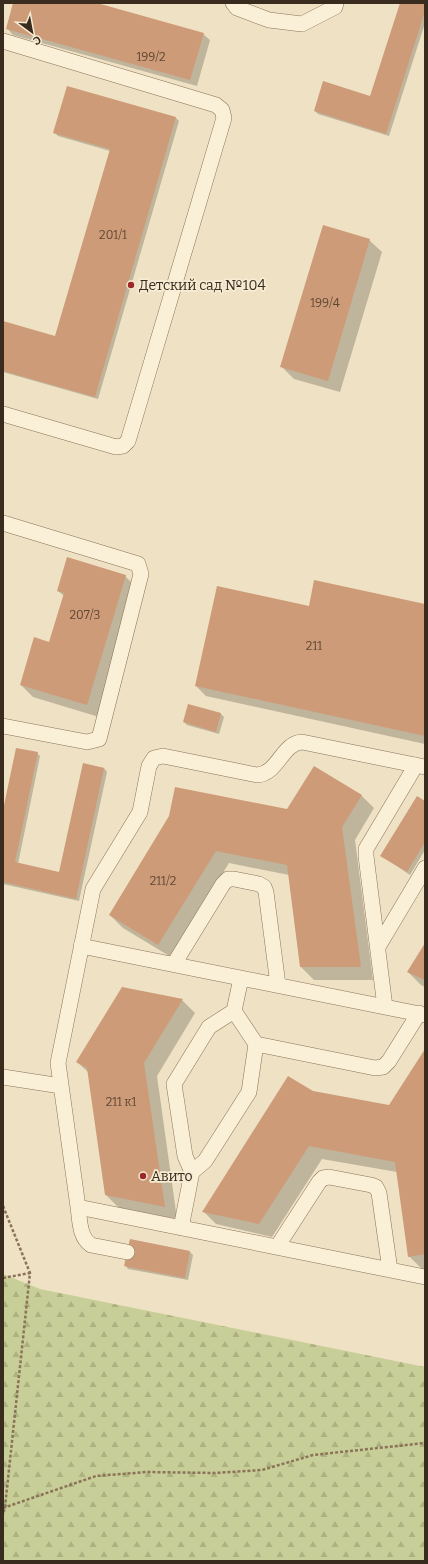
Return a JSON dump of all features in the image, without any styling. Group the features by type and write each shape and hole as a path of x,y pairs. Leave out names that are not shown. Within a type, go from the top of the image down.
{"lane":[{"path":"233,3 237,8 269,20 302,24 335,7 336,3"},
{"path":"3,42 216,105 222,110 224,118 128,441 123,446 116,447 3,414"},
{"path":"3,523 138,564 141,574 99,739 87,742 5,725 3,726"},
{"path":"127,1252 90,1245 82,1238 58,1063 93,889 140,812 149,766 154,758 163,756 257,775 264,775 292,746 297,742 302,742 420,766 366,849 385,1007"},
{"path":"378,947 425,868"},
{"path":"174,964 223,884 228,879 253,882 264,886 266,892 278,985"},
{"path":"81,946 422,1014 389,1061 383,1067 375,1068 256,1044"},
{"path":"181,1228 192,1172 185,1156 174,1084 209,1027 234,1011 241,978"},
{"path":"192,1172 205,1161 249,1092 256,1044 234,1011"},
{"path":"3,1077 61,1086"},
{"path":"277,1247 323,1178 329,1177 371,1185 376,1187 379,1193 390,1270"},
{"path":"78,1207 425,1277"}],"path":[{"path":"3,1206 30,1273 3,1515"},
{"path":"3,1278 30,1273"},
{"path":"4,1508 96,1476 147,1472 215,1473 262,1470 313,1455 425,1443"}],"green space":[{"path":"3,1274 40,1289 425,1367 425,1561 3,1561"}],"building":[{"path":"13,3 97,3 204,33 190,80 6,29"},
{"path":"400,3 425,3 425,11 386,134 314,111 323,81 370,96"},
{"path":"67,86 176,117 95,397 3,371 3,321 55,336 110,149 53,133"},
{"path":"323,225 370,239 328,381 280,367"},
{"path":"67,557 126,575 87,705 20,685 34,637 49,642 64,593 57,591"},
{"path":"314,580 425,604 425,736 195,686 217,586 309,606"},
{"path":"188,704 221,713 216,732 183,722"},
{"path":"16,748 38,752 15,862 59,872 83,763 104,768 76,899 3,882 3,810"},
{"path":"314,766 362,795 342,827 361,967 300,967 287,865 216,851 158,945 109,915 169,816 175,787 287,809"},
{"path":"417,796 425,801 425,842 407,872 380,856"},
{"path":"425,943 425,980 407,972"},
{"path":"122,987 183,999 144,1063 165,1207 105,1195 87,1068 76,1062"},
{"path":"425,1049 425,1254 408,1257 395,1162 309,1146 259,1224 202,1212 288,1076 313,1091 389,1105"},
{"path":"130,1239 190,1251 185,1278 124,1266"}],"place":[{"name":"Детский сад №104","path":"131,285"},
{"name":"Авито","path":"143,1176"}]}
